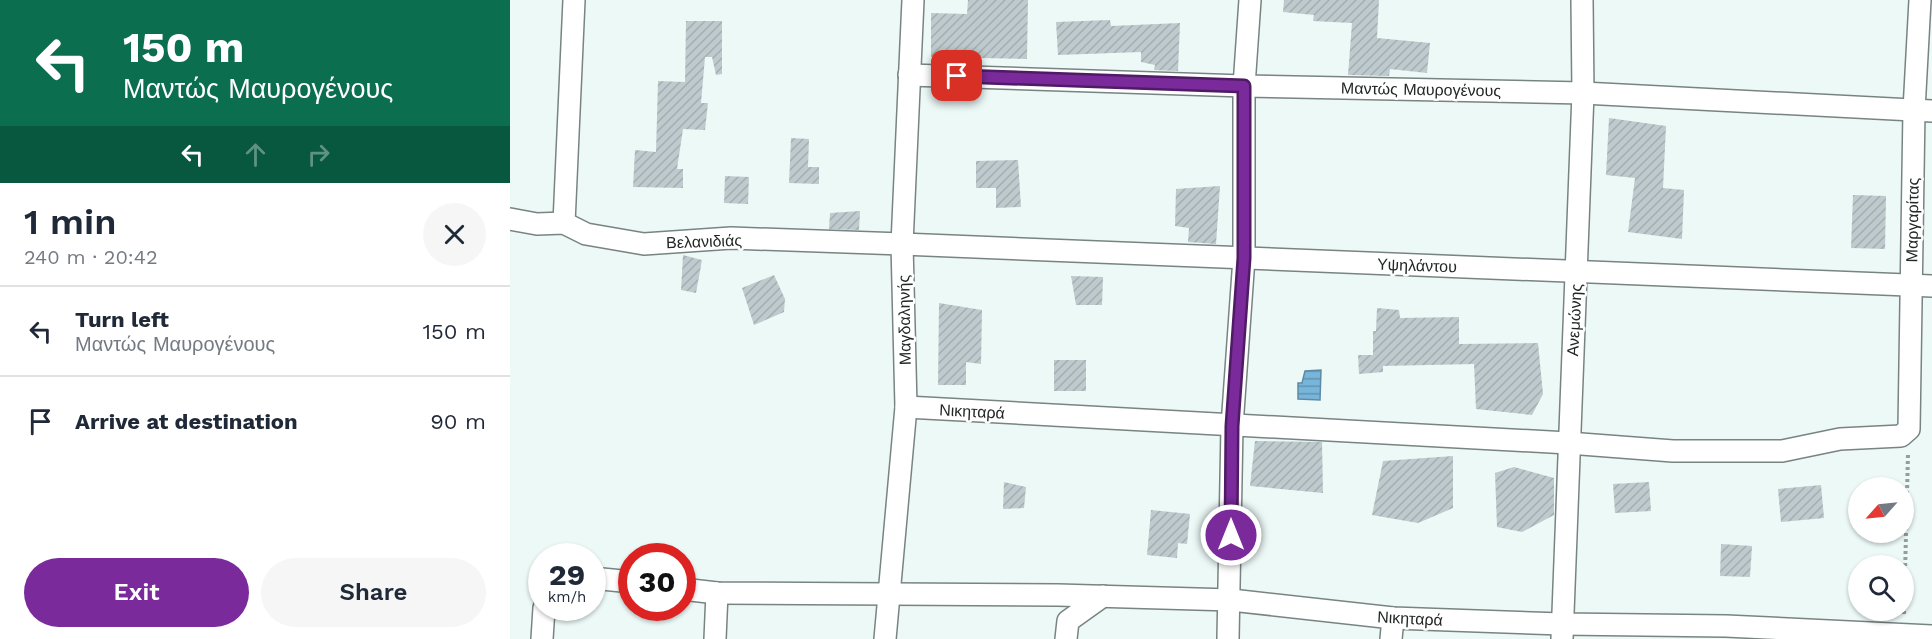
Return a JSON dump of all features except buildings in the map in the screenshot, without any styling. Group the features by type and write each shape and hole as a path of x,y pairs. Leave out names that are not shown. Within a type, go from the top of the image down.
{"street":[{"path":"564,223 574,0"},
{"name":"Μαγδαληνής","path":"885,639 906,406 902,244 912,0"},
{"path":"1228,639 1231,600 1232,426 1244,258 1244,86 1250,0"},
{"name":"Ανεμώνης","path":"1562,632 1583,93 1582,0"},
{"name":"Μαργαρίτας","path":"1905,432 1922,286 1923,111 1920,0"},
{"name":"Μαντώς Μαυρογένους","path":"909,75 1244,86 1583,93 1923,111"},
{"name":"Βελανιδιάς","path":"510,219 537,224 564,223 586,234 644,244 731,238 902,244"},
{"name":"Υψηλάντου","path":"902,244 1922,286"},
{"name":"Νικηταρά","path":"906,406 1568,443 1673,451 1782,451 1840,439 1905,432"},
{"name":"Νικηταρά","path":"696,591 717,593 888,592 1231,600 1393,618 1562,632 1932,636"},
{"path":"716,639 717,593"},
{"path":"1066,639 1068,621 1102,596"},
{"path":"1391,639 1393,618"},
{"path":"542,639 543,621"}],"path":[{"path":"1904,636 1905,432"}],"water":[{"path":"1321,370 1320,400 1298,399 1298,383 1302,383 1305,371"}],"route":[{"path":"957,76 1244,86 1244,258 1232,426 1231,535"}]}
